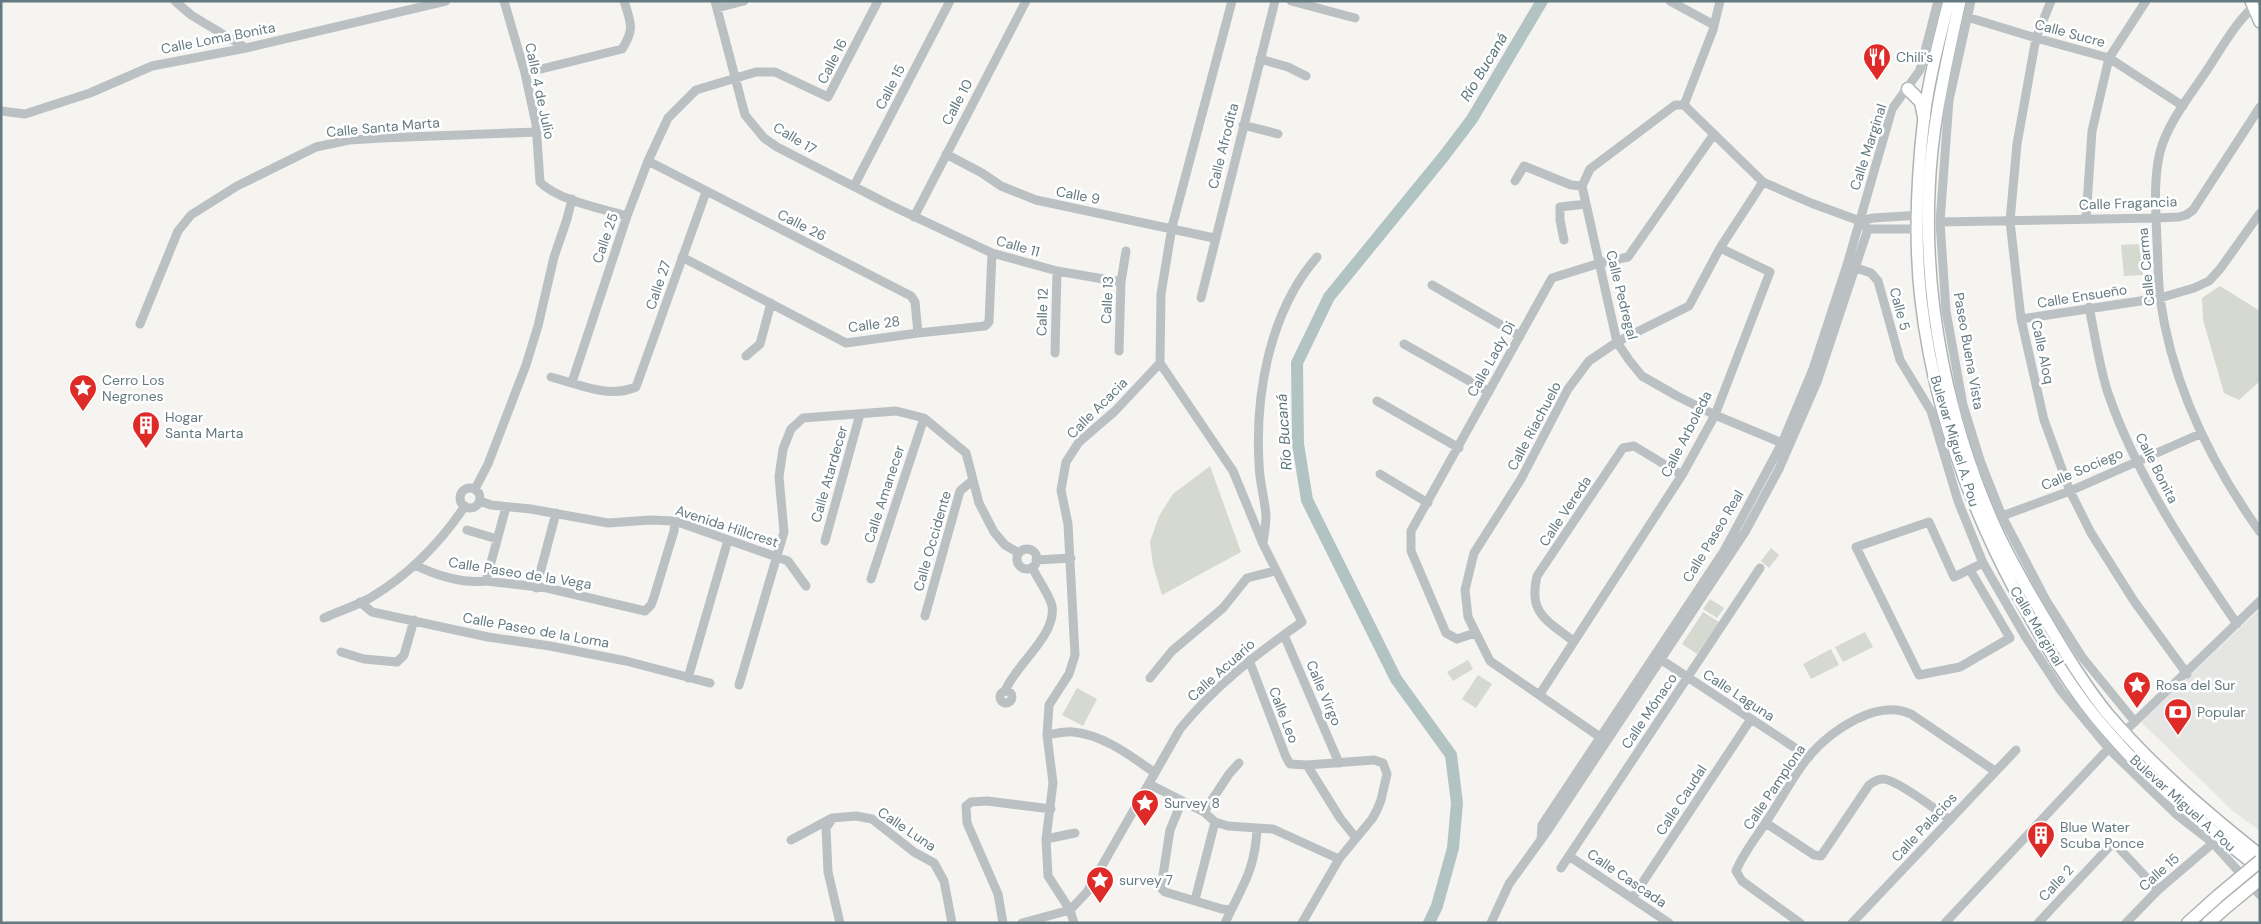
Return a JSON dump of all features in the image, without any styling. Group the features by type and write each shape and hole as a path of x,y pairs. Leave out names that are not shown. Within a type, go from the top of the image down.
{"highway":[{"path":"1908,89 1921,102 1924,117"},
{"path":"2188,923 2260,861"},
{"path":"2208,923 2260,879"}],"main road":[{"name":"Bulevar Miguel A. Pou","path":"1949,1 1933,66 1924,117 1920,155 1924,229 1940,346 1961,433 1984,499 1996,529 2030,595 2084,682 2117,741 2153,780 2260,869"},
{"name":"Bulevar Miguel A. Pou","path":"1924,215 1937,106 1960,1"},
{"path":"2255,3 2260,22"},
{"name":"Bulevar Miguel A. Pou","path":"2117,741 2186,793 2260,855"}],"street":[{"path":"175,1 191,15 246,48"},
{"name":"Calle Loma Bonita","path":"1,111 25,114 90,93 152,66 246,48 446,1"},
{"name":"Calle 4 de Julio","path":"504,1 525,73 537,132 540,182 544,187 572,199"},
{"path":"525,73 622,49 630,36 632,26 624,1"},
{"path":"716,5 744,1"},
{"name":"Calle 16","path":"734,79 756,72 774,72 828,97 878,1"},
{"name":"Calle 15","path":"854,186 950,1"},
{"name":"Calle 10","path":"914,217 1026,1"},
{"path":"1150,678 1172,650 1223,608 1248,578 1275,571 1233,471 1160,363 1160,294 1172,228 1232,1"},
{"name":"Calle Afrodita","path":"1201,298 1214,238 1275,1"},
{"path":"1291,1 1355,18"},
{"path":"1670,1 1714,24"},
{"path":"1684,105 1714,24 1720,1"},
{"name":"Calle Marginal","path":"1860,221 1892,109 1920,70 1938,1"},
{"name":"Paseo Buena Vista","path":"1971,1 1949,100 1940,222 1946,311 1963,406 1981,463 2002,516 2047,602 2082,657 2135,722"},
{"name":"Calle Aloq","path":"2051,1 2036,38 2016,144 2010,221 2021,319 2044,420 2070,491 2092,533 2134,601 2187,674"},
{"path":"2086,219 2092,131 2109,58 2146,1"},
{"name":"Calle Carma","path":"2255,3 2227,39 2169,128 2160,151 2156,178 2156,218 2160,298 2175,368 2200,434 2238,501 2260,532"},
{"name":"Calle 17","path":"716,5 745,115 764,138 777,147 914,217"},
{"name":"Calle Sucre","path":"1967,17 2109,58 2183,106"},
{"path":"1260,59 1288,67 1306,76"},
{"name":"Calle 25","path":"572,382 627,216 648,161 668,118 696,90 734,79"},
{"path":"1684,105 1763,182 1811,203 1860,221 1868,229 1924,229"},
{"path":"1515,181 1524,166 1571,185 1582,186 1590,169 1675,106 1684,105"},
{"name":"Calle Fragancia","path":"1940,222 2156,218 2186,215 2193,210 2260,107"},
{"path":"1243,125 1278,134"},
{"name":"Calle Santa Marta","path":"140,324 178,231 191,215 237,186 316,147 349,140 537,132"},
{"name":"Calle Lady Di","path":"1474,633 1457,639 1446,633 1411,551 1411,531 1459,448 1552,278 1628,256 1714,134"},
{"name":"Calle 9","path":"946,154 982,173 1001,186 1036,200 1214,238"},
{"name":"Calle 26","path":"648,161 911,296 915,302 918,333"},
{"name":"Calle Riachuelo","path":"1600,736 1490,661 1474,633 1468,617 1465,590 1474,553 1521,479 1568,389 1589,361 1617,342 1690,306 1720,248 1763,182"},
{"name":"Calle Pedregal","path":"1582,186 1617,342 1642,376 1715,415 1786,444"},
{"name":"Calle 27","path":"572,382 603,392 627,391 636,387 706,192"},
{"path":"475,489 488,464 526,365 538,326 554,257 572,199 627,216"},
{"path":"1564,240 1560,208 1586,204"},
{"name":"Calle Ensueño","path":"2021,319 2090,307 2160,298 2194,288 2208,281 2220,269 2260,213"},
{"path":"1860,221 1873,218 1924,215"},
{"name":"Calle 11","path":"914,217 992,253 1057,271 1121,282"},
{"name":"Calle Paseo Real","path":"1491,923 1509,884 1540,840 1658,658 1745,532 1817,382 1850,266 1860,221"},
{"name":"Calle Paseo Real","path":"1850,266 1868,229"},
{"name":"Calle Arboleda","path":"1540,694 1682,476 1715,415 1770,272 1720,248"},
{"name":"Calle 13","path":"1119,351 1121,282 1126,251"},
{"name":"Calle 28","path":"682,258 846,343 985,326 989,322 992,253"},
{"path":"1263,544 1266,517 1259,465 1258,421 1269,356 1284,307 1317,257"},
{"name":"Calle 5","path":"1850,266 1870,274 1878,281 1900,360 1909,377"},
{"name":"Calle 12","path":"1055,354 1057,271"},
{"path":"1432,285 1520,336"},
{"path":"746,356 760,344 771,303"},
{"name":"Calle Bonita","path":"2090,307 2107,392 2136,462 2180,540 2237,624"},
{"path":"1404,344 1489,392"},
{"name":"Calle Acacia","path":"1074,923 1070,910 1048,876 1046,839 1053,783 1046,736 1049,705 1069,674 1075,655 1068,524 1061,490 1066,462 1079,442 1115,411 1160,363"},
{"path":"551,376 572,382"},
{"name":"Calle Marginal","path":"1909,377 1931,411 1958,501 1984,563 2025,636 2056,684 2117,741 2177,815 2213,843 2260,895"},
{"path":"1380,406 1459,448"},
{"path":"739,685 784,532 779,478 783,449 791,430 803,418 896,411 924,418 966,453 979,504 994,532 1006,545 1019,553 1030,550 1034,554 1034,564 1052,606 1051,621 1045,633 1009,681 1005,691"},
{"name":"Calle Atardecer","path":"825,541 860,414"},
{"name":"Calle Amanecer","path":"871,579 924,418"},
{"name":"Calle Sociego","path":"2002,516 2070,491 2200,434"},
{"name":"Calle Vereda","path":"1573,641 1545,618 1537,608 1533,593 1538,576 1624,448 1634,446 1682,476"},
{"path":"1380,474 1387,483 1428,503"},
{"name":"Calle Occidente","path":"925,616 960,490 973,480"},
{"path":"469,488 475,489 479,494 480,501 474,507 465,506 460,499 462,493 469,488"},
{"name":"Avenida Hillcrest","path":"480,501 608,523 657,520 675,521 788,561 806,586"},
{"path":"324,618 360,602 400,578 449,529 465,506"},
{"path":"486,582 506,506"},
{"path":"536,588 556,514"},
{"name":"Calle Paseo de la Vega","path":"415,564 442,576 477,582 536,588 586,597 645,611 652,605 675,521"},
{"path":"1970,570 2010,638 1960,666 1920,675 1856,546 1929,522 1954,577 1984,563"},
{"path":"467,530 497,538"},
{"path":"688,678 728,540"},
{"path":"1019,553 1017,558 1020,566 1026,569 1034,564 1070,558"},
{"name":"Calle Mónaco","path":"1561,868 1760,568"},
{"name":"Calle Acuario","path":"1070,910 1087,892 1180,730 1200,706 1248,660 1302,622 1275,571"},
{"path":"1945,923 2135,722 2187,674 2260,601"},
{"name":"Calle Paseo de la Loma","path":"360,602 372,612 488,637 550,646 626,661 710,683"},
{"path":"341,652 364,659 397,662 404,655 414,620"},
{"name":"Calle Virgo","path":"1284,635 1340,763"},
{"name":"Calle Paseo Real","path":"1540,840 1542,825 1600,736 1658,658"},
{"name":"Calle Laguna","path":"1658,658 1809,757"},
{"name":"Calle Leo","path":"1248,660 1288,762 1294,765 1307,765"},
{"name":"Calle Pamplona","path":"1800,923 1742,882 1737,874 1739,864 1809,757 1833,734 1877,712 1897,711 1911,714 1995,771"},
{"name":"Calle Caudal","path":"1633,897 1751,718"},
{"path":"1046,736 1072,732 1094,737 1123,750 1155,773"},
{"name":"Calle Palacios","path":"1852,923 2016,750"},
{"path":"1302,923 1339,859 1356,838 1377,810 1387,774 1383,763 1374,760 1307,765 1340,818 1356,838"},
{"path":"1204,812 1229,774 1239,764"},
{"path":"1766,823 1814,855 1821,856 1869,785 1878,779 1885,778 1950,820"},
{"path":"1149,784 1204,812 1215,822 1228,826 1273,829 1339,859"},
{"path":"1182,801 1170,830 1161,888 1165,892 1222,910 1231,910"},
{"path":"1003,923 998,894 967,823 966,806 972,802 978,802 1051,809"},
{"name":"Calle Luna","path":"791,840 832,818 856,816 872,819 914,852 934,863 944,882 952,923"},
{"path":"832,818 826,828 828,872 840,923"},
{"path":"1195,900 1215,822"},
{"path":"1225,923 1251,870 1256,854 1257,829"},
{"path":"1046,839 1075,834"},
{"name":"Calle 15","path":"2126,923 2158,890 2213,843"},
{"name":"Calle 2","path":"2038,923 2111,845 2117,846 2158,890"},
{"name":"Calle Cascada","path":"1569,856 1633,897 1669,923"},
{"path":"1026,922 1070,910"}],"shaded area":[{"path":"2140,244 2143,275 2124,276 2121,245"},
{"path":"2220,286 2260,311 2260,381 2239,400 2224,393 2203,320 2202,298"},
{"path":"1210,466 1241,552 1162,595 1153,565 1150,542 1159,516 1173,494"},
{"path":"1771,548 1779,555 1769,568 1761,561"},
{"path":"1710,599 1724,608 1717,618 1703,609"},
{"path":"2260,609 2260,831 2233,811 2141,722"},
{"path":"1703,612 1719,622 1697,654 1682,644"},
{"path":"1865,632 1873,647 1843,662 1835,647"},
{"path":"1831,649 1839,665 1811,679 1803,664"},
{"path":"1468,660 1473,669 1453,681 1447,672"},
{"path":"1478,675 1492,684 1476,708 1462,699"},
{"path":"1077,688 1097,699 1083,726 1062,715"}],"waterway":[{"name":"Río Bucaná","path":"1429,923 1437,906 1453,848 1457,803 1451,755 1396,679 1307,500 1298,444 1297,363 1329,297 1472,119 1542,1"}],"place":[{"name":"Chili's","path":"1877,81"},
{"name":"Cerro Los Negrones","path":"83,412"},
{"name":"Hogar Santa Marta","path":"146,449"},
{"name":"Rosa del Sur","path":"2137,709"},
{"name":"Popular","path":"2178,736"},
{"name":"Survey 8","path":"1145,827"},
{"name":"Blue Water Scuba Ponce","path":"2041,859"},
{"name":"survey 7","path":"1100,904"}]}
